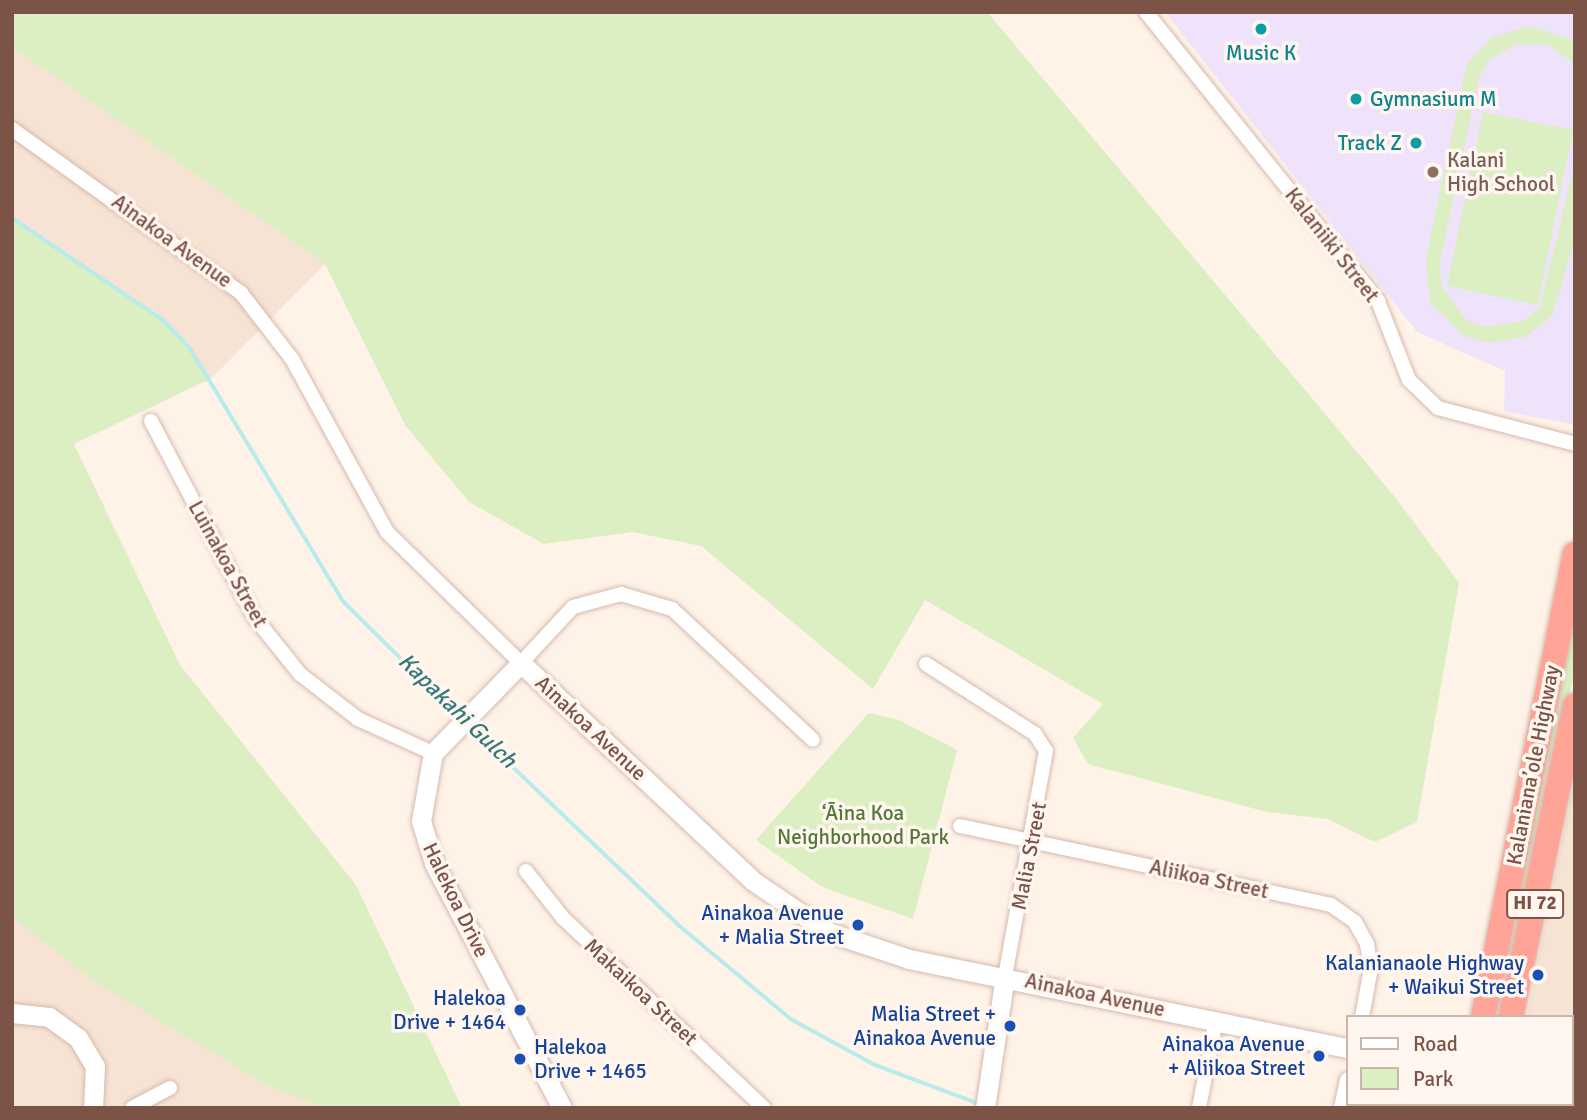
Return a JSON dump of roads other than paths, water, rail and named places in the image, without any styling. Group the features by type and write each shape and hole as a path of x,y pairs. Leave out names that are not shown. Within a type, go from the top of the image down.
{"highway":[{"name":"Kalaniana’ole Highway","path":"1483,1015 1575,554"},
{"name":"Kalaniana’ole Highway","path":"1511,1015 1575,706"},
{"path":"1491,1015 1519,977"}],"street":[{"name":"Kalaniiki Street","path":"1146,12 1378,301 1409,380 1438,408 1463,418 1575,444"},
{"name":"Ainakoa Avenue","path":"12,129 242,293 292,359 387,531 521,663 800,916 880,951 1346,1048"},
{"name":"Luinakoa Street","path":"151,421 255,618 300,674 358,719 433,752"},
{"path":"433,752 573,607 621,594 672,609 813,740"},
{"name":"Malia Street","path":"926,664 1044,746 1047,763 1005,976 986,1087 985,1108"},
{"name":"Halekoa Drive","path":"433,752 421,821 434,863 562,1108"},
{"name":"Aliikoa Street","path":"960,826 1337,908 1363,931 1370,957 1362,1015"},
{"name":"Makaikoa Street","path":"527,871 563,918 758,1106"},
{"path":"12,1013 49,1017 78,1038 95,1066 93,1108"},
{"path":"1199,1108 1216,1020"},
{"path":"1341,1108 1346,1085"},
{"path":"132,1108 170,1088"}],"waterway":[{"name":"Kapakahi Gulch","path":"12,218 162,319 190,348 343,601 459,716"},
{"name":"Kapakahi Gulch","path":"470,726 681,927 791,1019 875,1065 980,1104"}],"place":[{"name":"Music K","path":"1261,29"},
{"name":"Gymnasium M","path":"1356,99"},
{"name":"Track Z","path":"1416,143"},
{"name":"Kalani High School","path":"1433,172"},
{"name":"Ainakoa Avenue + Malia Street","path":"858,925"},
{"name":"Kalanianaole Highway + Waikui Street","path":"1538,975"},
{"name":"Halekoa Drive + 1464","path":"520,1010"},
{"name":"Malia Street + Ainakoa Avenue","path":"1010,1026"},
{"name":"Ainakoa Avenue + Aliikoa Street","path":"1319,1056"},
{"name":"Halekoa Drive + 1465","path":"520,1059"}],"park label":[{"name":"‘Āina Koa Neighborhood Park","path":"863,825"}]}
